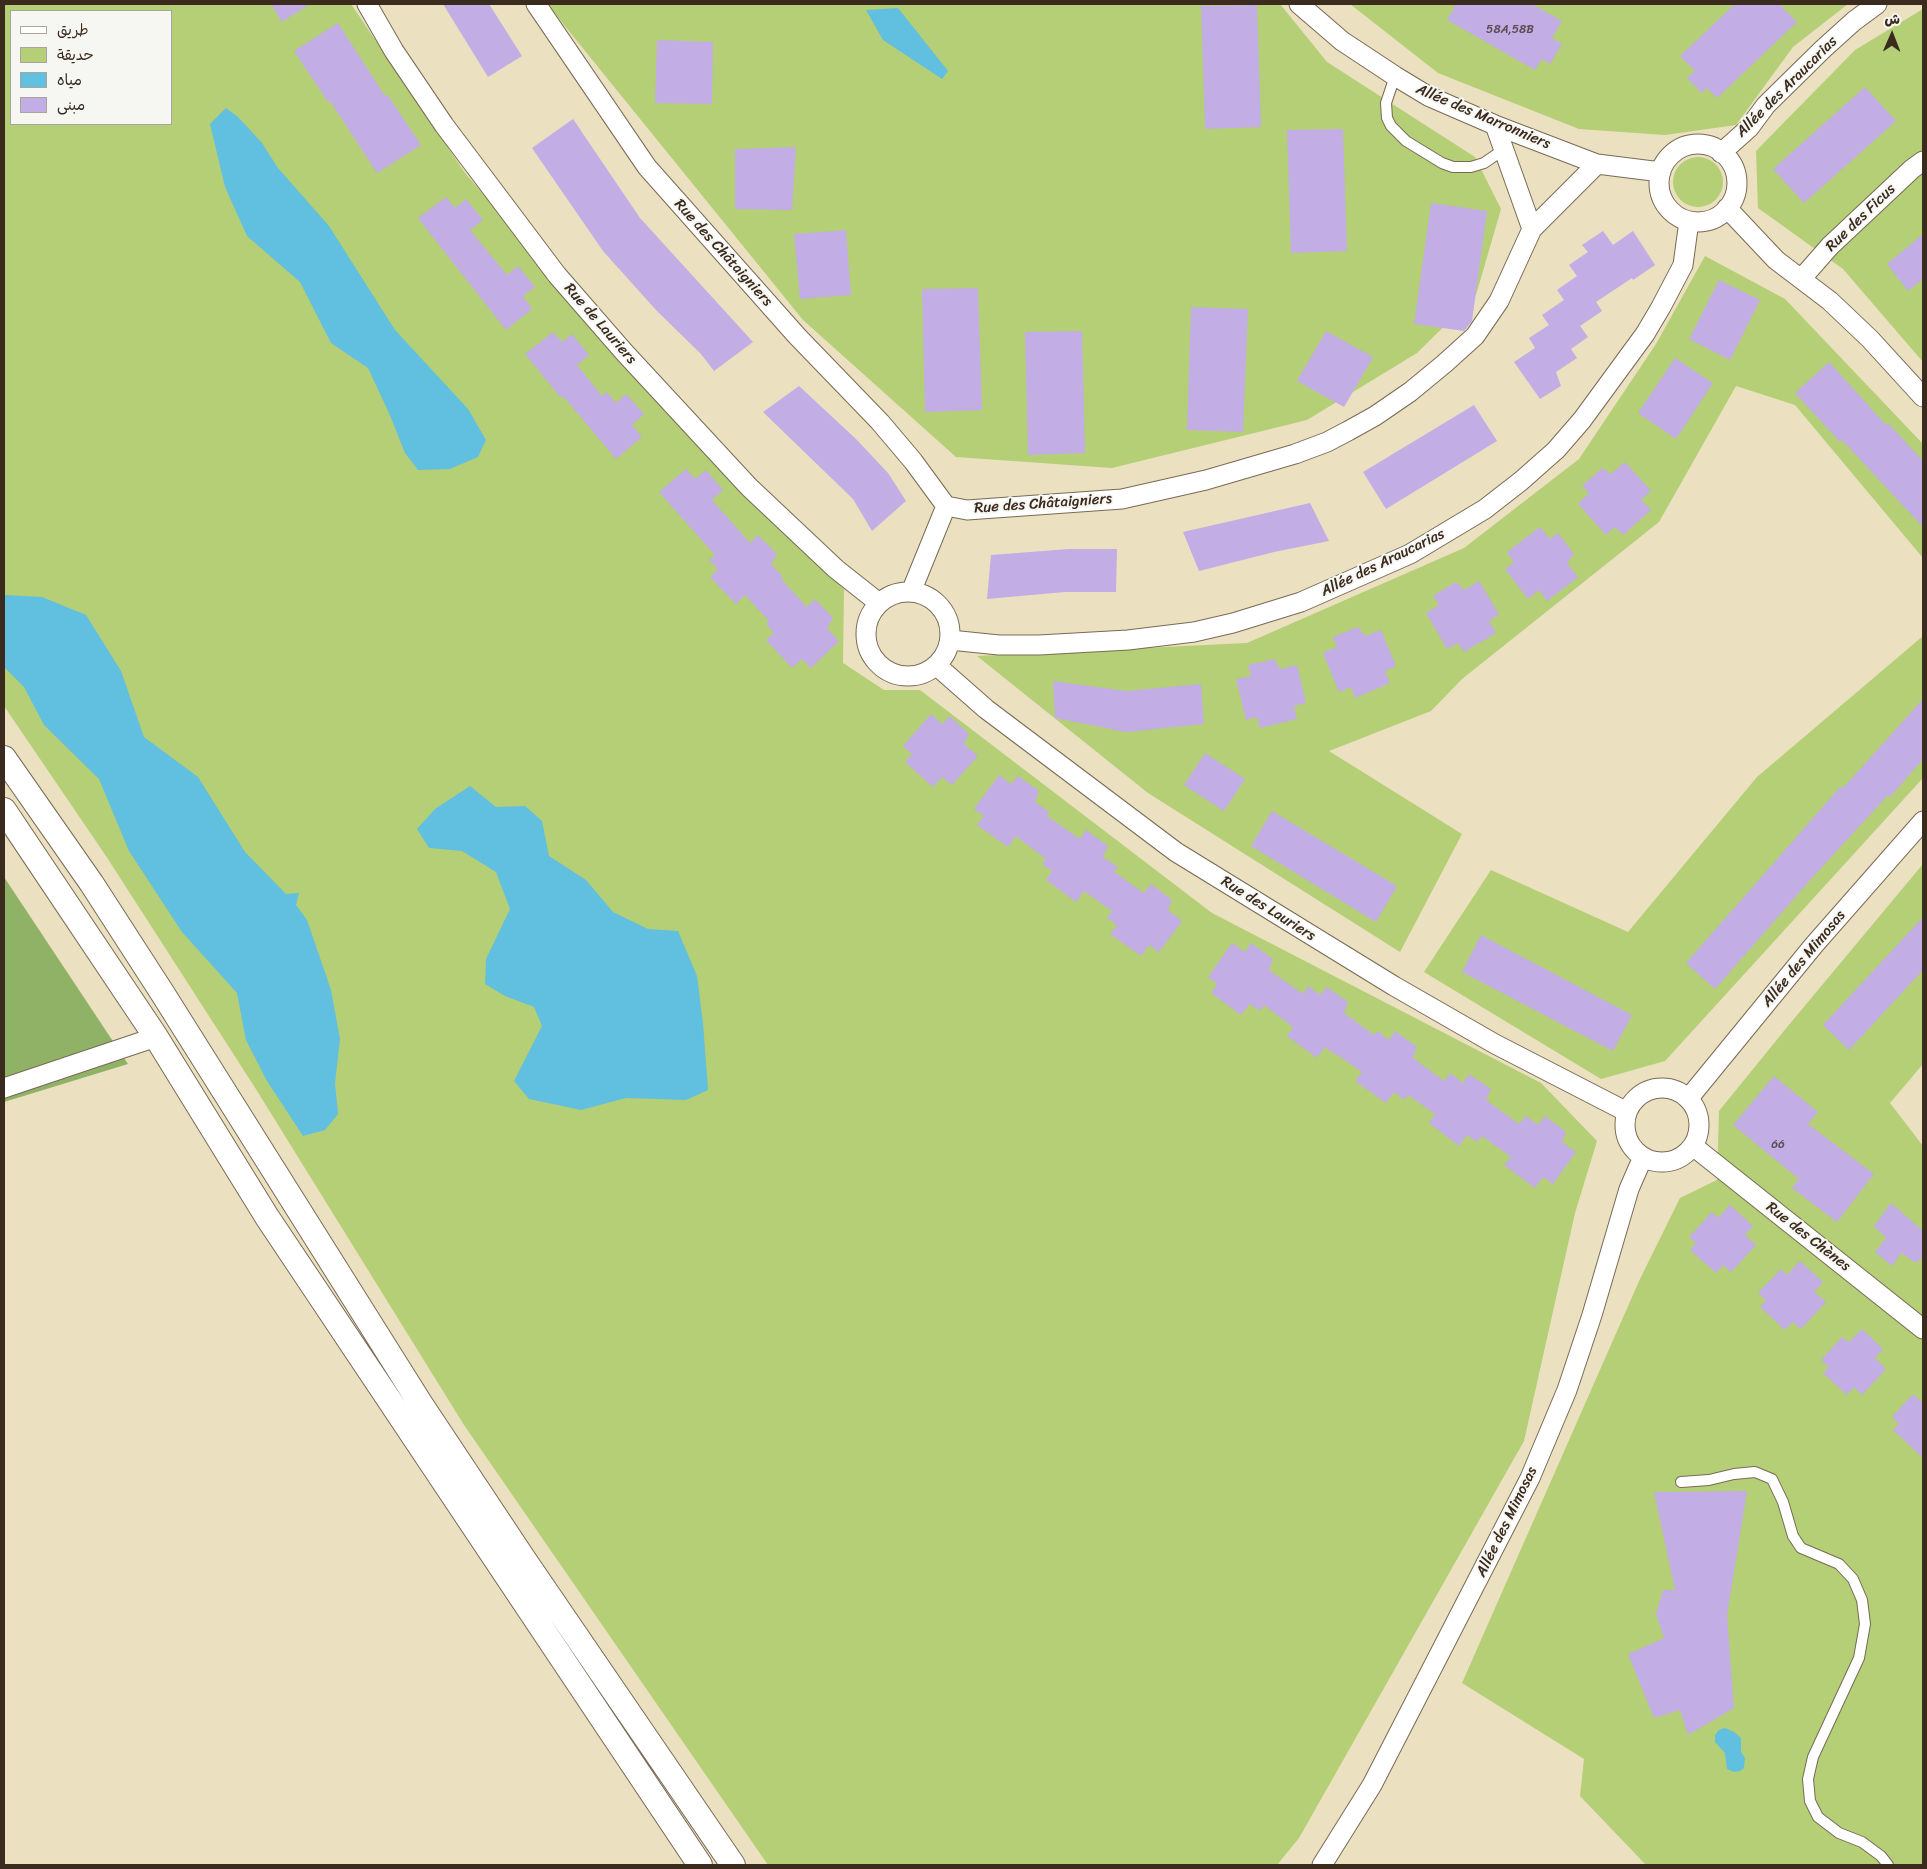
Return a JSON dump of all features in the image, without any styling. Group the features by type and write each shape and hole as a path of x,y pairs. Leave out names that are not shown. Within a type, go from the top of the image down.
{"street":[{"name":"Rue de Lauriers","path":"367,4 394,51 444,125 558,276 637,366 749,487 836,569 879,603"},
{"name":"Rue des Châtaigniers","path":"536,4 647,167 797,336 880,422 913,461 946,506 982,510 1122,499 1206,480 1295,454 1327,442 1375,416 1410,392 1475,336 1498,301 1532,229 1597,164"},
{"name":"Allée des Marronniers","path":"1299,4 1342,41 1428,96 1495,125 1597,164 1661,172"},
{"name":"Allée des Araucarias","path":"1721,153 1749,128 1766,105 1822,49 1877,4"},
{"path":"1495,125 1532,229"},
{"path":"1696,145 1703,145 1721,153 1730,163 1736,176 1736,189 1727,208 1721,214 1706,221 1689,221 1677,216 1664,202 1659,184 1661,172 1667,160 1683,148 1696,145"},
{"name":"Rue des Ficus","path":"1802,278 1830,246 1912,169 1923,161"},
{"path":"1727,208 1776,260 1802,278 1842,312 1870,339 1923,397"},
{"name":"Allée des Araucarias","path":"950,640 1000,644 1077,644 1194,632 1233,623 1301,602 1410,554 1485,509 1521,481 1556,450 1582,420 1645,334 1661,307 1683,265 1689,221"},
{"path":"911,592 946,506"},
{"path":"911,592 923,595 939,605 948,622 950,640 945,654 936,665 925,672 905,676 891,672 875,660 866,641 866,627 871,614 879,603 894,594 911,592"},
{"name":"Rue des Lauriers","path":"936,665 986,708 1176,852 1394,986 1478,1034 1627,1112"},
{"path":"4,758 92,884 163,994 420,1403 523,1558 733,1865"},
{"path":"4,810 156,1037 267,1217 700,1865"},
{"name":"Allée des Mimosas","path":"1688,1099 1814,945 1923,821"},
{"path":"4,1088 156,1037"},
{"path":"1661,1088 1674,1090 1688,1099 1696,1110 1699,1122 1698,1134 1693,1146 1684,1155 1672,1161 1654,1161 1642,1156 1632,1147 1625,1126 1627,1112 1637,1098 1652,1090 1661,1088"},
{"name":"Rue des Chènes","path":"1693,1146 1923,1329"},
{"name":"Allée des Mimosas","path":"1322,1865 1376,1776 1530,1478 1566,1390 1592,1315 1629,1189 1642,1156"}],"lane":[{"path":"1395,76 1386,103 1387,118 1391,126 1406,141 1442,163 1454,167 1471,167 1484,162 1503,150"},
{"path":"1681,1482 1709,1480 1734,1474 1755,1472 1772,1479 1783,1502 1793,1536 1801,1548 1839,1564 1853,1579 1862,1600 1865,1624 1859,1658 1813,1757 1808,1779 1810,1801 1818,1818 1839,1833 1862,1842 1881,1856 1888,1865"}],"green space":[{"path":"4,4 351,4 465,173 697,442 844,589 843,663 884,690 920,690 1212,913 1541,1083 1597,1141 1575,1213 1524,1441 1299,1838 1277,1865 768,1865 464,1425 254,1086 106,856 4,706"},
{"path":"547,4 1280,4 1327,62 1475,157 1501,209 1476,295 1417,353 1307,420 1112,468 956,457 803,320"},
{"path":"1350,4 1848,4 1793,47 1736,125 1665,135 1579,129 1438,73"},
{"path":"1923,9 1923,362 1843,269 1758,208 1756,151 1855,50"},
{"path":"1703,157 1716,164 1722,172 1722,192 1716,200 1708,206 1693,207 1680,200 1674,192 1673,177 1680,164 1688,158"},
{"path":"1705,256 1785,299 1923,444 1923,558 1795,405 1736,386 1659,522 1462,679 1431,711 1329,751 1462,834 1400,952 1148,793 977,656 1247,643 1464,548 1579,459 1656,344"},
{"path":"1923,636 1923,778 1665,1061 1601,1079 1424,972 1491,870 1628,932 1757,777"},
{"path":"1923,864 1923,1064 1890,1103 1923,1146 1923,1865 1646,1865 1580,1796 1584,1759 1462,1683 1640,1279 1680,1198 1717,1180 1719,1111"},
{"path":"4,877 128,1064 4,1102"}],"water":[{"path":"898,8 948,71 942,79 883,40 866,10"},
{"path":"226,108 238,117 262,143 278,168 329,226 395,330 468,409 486,440 478,457 450,469 418,470 405,453 368,368 331,343 300,282 247,236 225,187 210,124"},
{"path":"4,595 42,597 86,615 121,671 144,737 198,777 245,852 286,894 299,893 296,905 307,920 331,990 340,1039 335,1083 338,1114 325,1130 303,1136 267,1081 246,1040 237,993 182,932 129,851 99,779 44,725 24,687 4,667"},
{"path":"470,786 496,807 525,806 542,821 549,856 586,880 613,912 648,929 678,931 697,976 708,1090 686,1100 626,1098 581,1110 529,1099 514,1081 542,1026 534,1007 505,996 485,984 486,959 510,909 496,872 462,851 429,848 417,829 435,809"},
{"path":"1725,1728 1741,1738 1741,1752 1745,1758 1744,1768 1740,1771 1734,1772 1727,1769 1725,1753 1715,1742 1715,1735 1719,1730"}],"building":[{"path":"271,4 310,4 282,22"},
{"path":"443,4 489,4 522,56 488,77"},
{"path":"1456,4 1532,4 1562,21 1552,38 1562,44 1550,64 1542,59 1535,70 1447,20"},
{"path":"1735,4 1779,4 1797,22 1717,98 1707,88 1702,93 1687,78 1695,71 1680,56"},
{"path":"1257,5 1261,127 1205,129 1201,6"},
{"path":"338,23 385,96 387,94 421,145 377,173 330,101 328,102 294,51"},
{"path":"657,40 713,42 712,104 655,103"},
{"path":"1865,87 1896,121 1804,203 1773,169"},
{"path":"573,119 640,218 753,342 714,371 701,354 656,310 603,251 532,148"},
{"path":"1343,129 1347,251 1291,253 1287,130"},
{"path":"796,147 792,210 735,209 735,149"},
{"path":"446,197 455,208 466,199 483,220 470,230 507,275 518,266 535,287 523,296 532,309 506,330 418,218"},
{"path":"1431,203 1487,211 1472,321 1464,331 1414,324"},
{"path":"846,230 851,295 800,299 794,234"},
{"path":"1603,231 1613,245 1633,231 1655,265 1596,302 1602,311 1580,326 1588,337 1571,349 1577,358 1556,372 1561,386 1540,399 1514,362 1535,348 1529,338 1549,325 1542,315 1564,300 1557,290 1577,276 1569,265 1588,252 1582,245"},
{"path":"1923,234 1923,279 1908,291 1887,264"},
{"path":"1719,280 1760,300 1730,360 1689,339"},
{"path":"978,288 982,410 925,412 922,289"},
{"path":"1191,307 1248,309 1243,432 1187,430"},
{"path":"1082,331 1085,453 1028,455 1025,332"},
{"path":"1326,331 1373,357 1344,407 1297,381"},
{"path":"553,332 562,342 572,334 589,355 577,365 602,396 607,392 616,403 626,394 644,414 632,425 642,437 616,459 563,396 561,398 525,354"},
{"path":"1675,358 1713,383 1676,439 1638,413"},
{"path":"1829,362 1886,425 1888,423 1923,461 1923,527 1842,440 1840,442 1795,393"},
{"path":"799,386 856,439 888,473 906,501 872,531 853,499 763,412"},
{"path":"1474,405 1497,441 1386,509 1363,472"},
{"path":"1625,462 1651,491 1641,500 1651,510 1623,535 1615,527 1606,535 1578,504 1589,493 1582,486 1602,468 1611,474"},
{"path":"686,469 695,479 706,470 723,490 712,500 750,543 758,535 777,554 771,564 783,577 781,579 807,607 815,599 833,618 827,628 839,641 811,668 802,659 792,668 766,640 774,633 766,624 769,621 745,595 736,604 710,577 718,569 709,560 715,555 659,492"},
{"path":"1310,503 1329,541 1274,552 1199,571 1183,532"},
{"path":"1540,527 1550,539 1558,533 1574,554 1567,563 1578,577 1547,601 1539,590 1528,599 1505,569 1514,562 1507,552"},
{"path":"1069,549 1117,549 1116,592 1065,592 987,599 991,555"},
{"path":"1479,581 1499,614 1489,621 1496,633 1464,652 1458,643 1447,649 1426,613 1439,605 1433,596 1456,582 1464,590"},
{"path":"1358,627 1365,636 1381,630 1396,666 1385,671 1390,683 1355,698 1351,687 1339,692 1323,653 1337,647 1333,637"},
{"path":"1274,659 1280,669 1297,665 1306,703 1294,706 1297,719 1260,728 1257,717 1246,720 1236,679 1251,676 1248,665"},
{"path":"1053,681 1126,691 1201,684 1204,724 1126,732 1055,718"},
{"path":"1923,699 1923,759 1890,797 1888,795 1812,878 1715,989 1686,963 1841,786 1843,788"},
{"path":"931,714 942,724 950,716 969,734 964,744 978,756 952,785 942,777 933,787 905,762 912,754 903,746"},
{"path":"1205,753 1245,779 1224,811 1184,785"},
{"path":"999,775 1011,784 1018,776 1039,791 1035,802 1049,812 1047,816 1080,839 1086,830 1108,846 1103,857 1118,867 1114,872 1144,893 1151,884 1172,900 1168,910 1182,921 1159,952 1149,945 1141,956 1110,934 1117,925 1107,918 1112,911 1084,891 1076,902 1046,880 1052,871 1042,864 1046,859 1016,836 1008,847 977,825 984,816 974,809"},
{"path":"1272,811 1397,886 1376,922 1251,846"},
{"path":"1923,917 1923,970 1849,1050 1823,1025"},
{"path":"1481,935 1632,1015 1613,1051 1462,972"},
{"path":"1232,943 1245,952 1251,943 1273,959 1269,970 1303,994 1308,986 1320,995 1327,987 1348,1002 1344,1013 1374,1035 1377,1031 1389,1040 1395,1031 1417,1047 1413,1058 1444,1081 1450,1073 1463,1083 1469,1074 1491,1089 1486,1100 1519,1124 1526,1116 1538,1125 1545,1116 1566,1132 1562,1142 1576,1152 1553,1184 1543,1177 1535,1188 1504,1165 1511,1157 1482,1136 1477,1142 1467,1135 1459,1146 1429,1123 1435,1114 1408,1095 1404,1100 1394,1092 1386,1103 1355,1081 1362,1072 1336,1054 1325,1047 1317,1058 1287,1036 1293,1027 1264,1005 1260,1011 1250,1004 1241,1015 1211,993 1217,984 1208,977"},
{"path":"1774,1076 1818,1112 1808,1124 1874,1174 1837,1222 1792,1188 1799,1179 1733,1125"},
{"path":"1891,1203 1923,1231 1923,1256 1916,1263 1901,1253 1892,1266 1875,1252 1886,1238 1874,1226"},
{"path":"1730,1205 1753,1226 1745,1235 1756,1245 1731,1272 1723,1265 1716,1273 1690,1250 1696,1243 1689,1237 1712,1212 1718,1218"},
{"path":"1800,1261 1823,1282 1814,1292 1826,1302 1801,1329 1793,1322 1785,1330 1760,1307 1766,1300 1758,1293 1781,1269 1787,1275"},
{"path":"1862,1329 1883,1349 1875,1358 1886,1369 1862,1395 1854,1387 1847,1395 1823,1373 1829,1367 1821,1360 1842,1337 1849,1342"},
{"path":"1913,1394 1923,1403 1923,1458 1893,1430 1899,1424 1892,1417"},
{"path":"1747,1491 1727,1615 1734,1708 1688,1735 1680,1710 1654,1718 1628,1654 1664,1638 1656,1614 1663,1590 1675,1590 1654,1492"}]}
